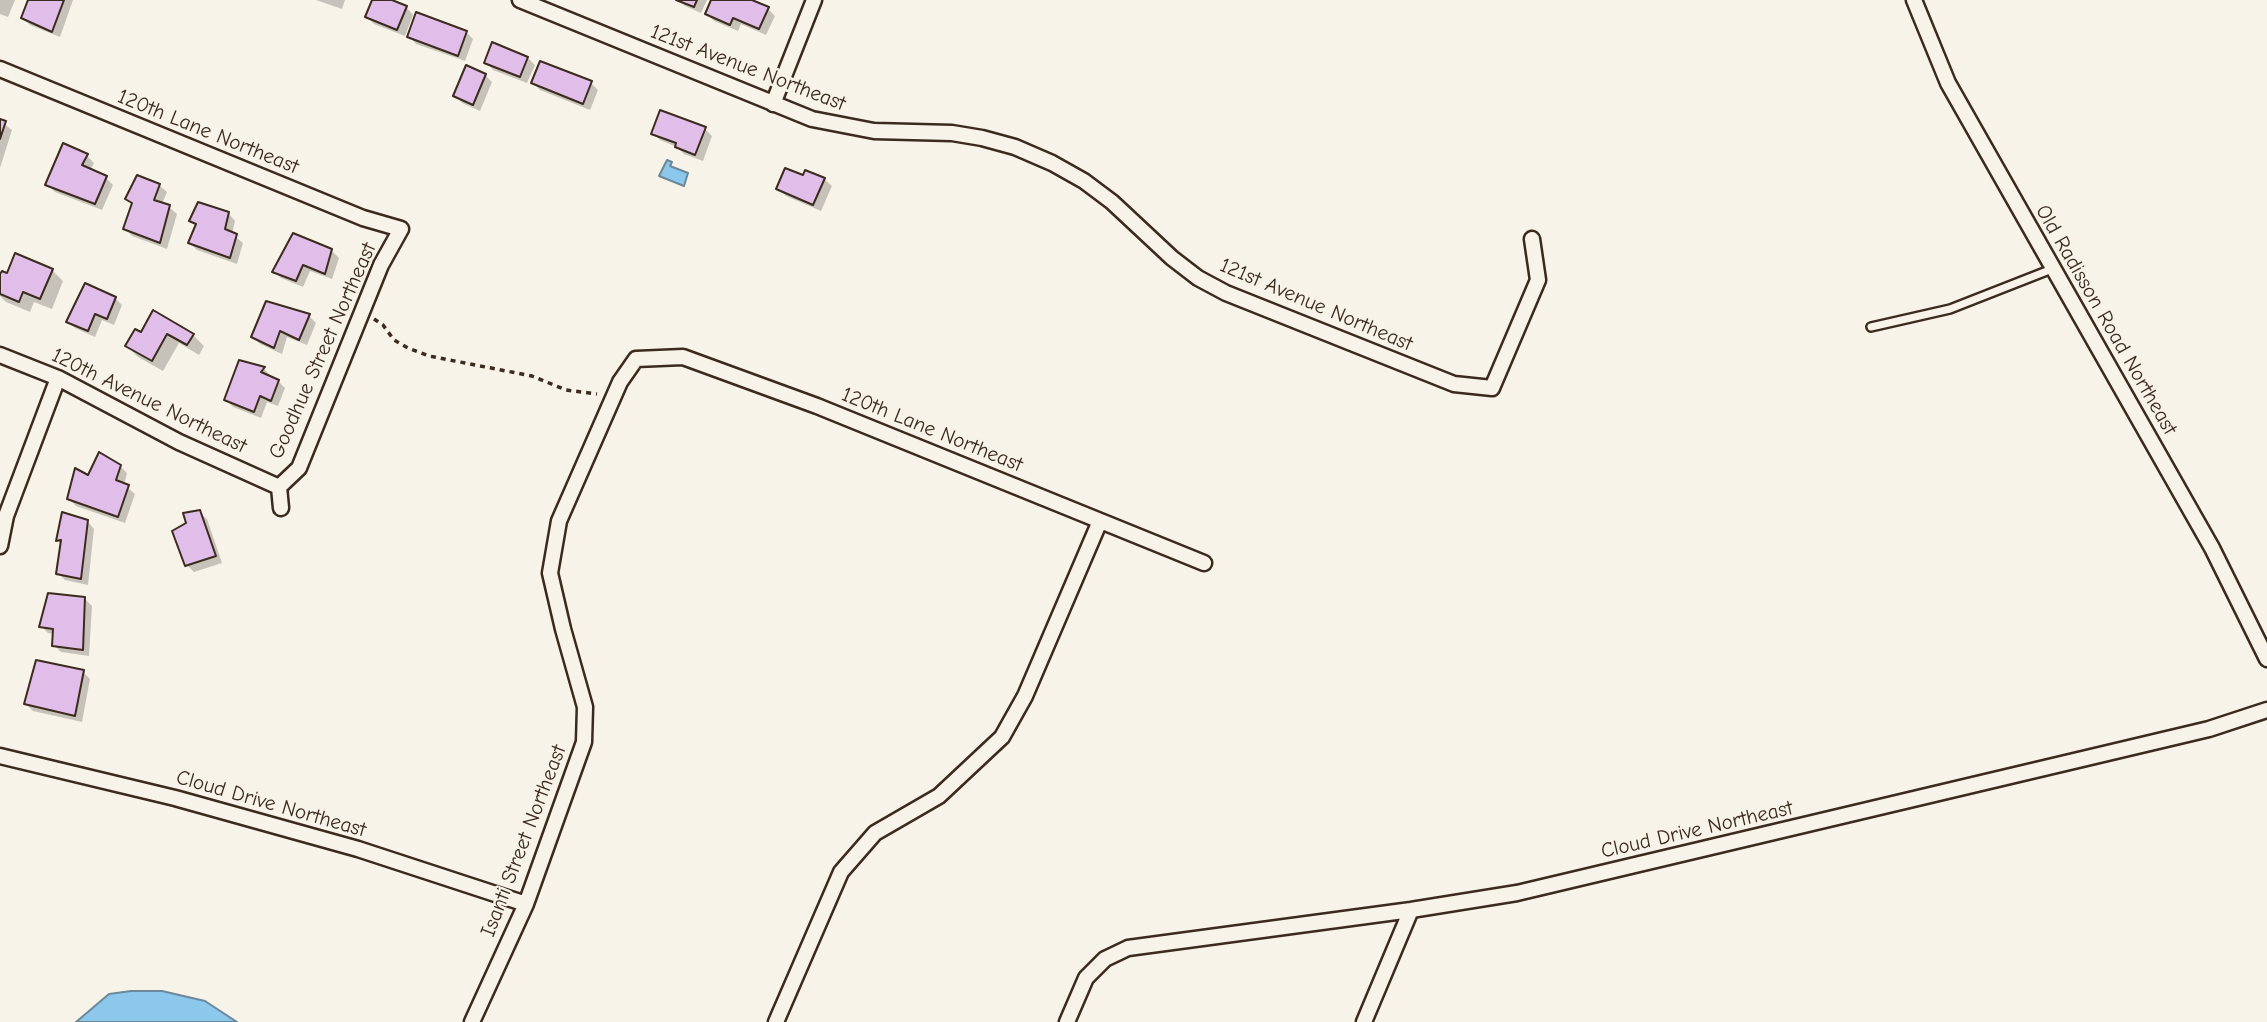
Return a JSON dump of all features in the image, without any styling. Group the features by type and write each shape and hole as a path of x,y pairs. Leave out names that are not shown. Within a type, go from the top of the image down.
{"street":[{"name":"121st Avenue Northeast","path":"520,0 812,119 874,131 952,133 982,138 1052,163 1084,181 1112,202 1172,258 1198,278 1226,293 1454,384 1492,388 1538,280 1532,239"},
{"path":"773,104 814,0"},
{"name":"Old Radisson Road Northeast","path":"1914,0 1948,83 2212,548 2267,659"},
{"name":"120th Lane Northeast","path":"0,69 363,218 401,229"},
{"name":"Goodhue Street Northeast","path":"279,487 299,468 381,265 401,229"},
{"name":"120th Avenue Northeast","path":"0,355 58,378 179,442 279,487"},
{"name":"120th Lane Northeast","path":"639,359 683,357 817,406 1204,563"},
{"name":"Isanti Street Northeast","path":"472,1022 526,904 584,742 584,707 550,573 559,521 612,398 620,382 636,359 639,359"},
{"path":"0,547 6,516 58,378"},
{"path":"279,487 281,508"},
{"path":"776,1022 841,872 875,833 939,796 1002,737 1025,696 1100,521"},
{"name":"Cloud Drive Northeast","path":"1067,1022 1086,978 1105,959 1128,948 1517,893 2209,729 2267,710"},
{"name":"Cloud Drive Northeast","path":"0,756 175,798 358,849 526,904"},
{"path":"1364,1022 1410,910"}],"lane":[{"path":"1871,327 1950,309 2052,269"}],"path":[{"path":"362,312 383,325 394,340 429,356 532,376 566,390 590,392 612,398"}],"water":[{"path":"667,160 672,162 670,166 688,173 684,186 659,176"},
{"path":"162,991 205,1001 237,1022 76,1022 109,994"}],"building":[{"path":"28,0 64,0 52,32 21,18"},
{"path":"372,0 392,0 407,6 397,30 365,17"},
{"path":"676,0 697,0 694,7"},
{"path":"711,0 752,0 769,7 759,29 733,18 730,25 705,14"},
{"path":"416,12 467,31 458,56 407,37"},
{"path":"492,42 528,57 520,77 484,63"},
{"path":"540,61 592,81 583,104 531,83"},
{"path":"466,65 486,74 473,105 453,96"},
{"path":"660,110 706,127 695,155 675,147 676,143 651,134"},
{"path":"0,119 6,121 0,139"},
{"path":"63,143 88,154 82,165 107,176 95,204 45,185"},
{"path":"785,168 803,175 805,170 825,178 813,205 776,189"},
{"path":"137,175 160,184 154,200 170,205 160,243 123,229 132,203 125,199"},
{"path":"198,202 229,212 225,229 237,234 230,258 188,243 196,224 189,221"},
{"path":"293,233 332,249 325,274 303,265 296,281 272,272"},
{"path":"15,253 53,269 40,299 23,292 19,302 0,294 0,274 2,271 7,273"},
{"path":"85,283 116,297 107,319 95,314 88,331 66,322"},
{"path":"266,301 310,314 299,340 280,331 274,348 251,337"},
{"path":"153,310 194,334 187,345 167,334 152,361 125,346 135,329 141,332"},
{"path":"239,360 265,367 261,372 279,380 271,401 260,396 254,412 224,400"},
{"path":"99,452 121,465 116,480 129,485 118,517 67,499 75,468 88,475"},
{"path":"200,510 216,556 185,566 172,531 186,523 183,513"},
{"path":"62,512 88,520 81,579 56,574 61,540 56,541"},
{"path":"48,593 85,597 83,650 52,646 53,629 39,627"},
{"path":"36,660 84,670 75,716 24,704"}]}
